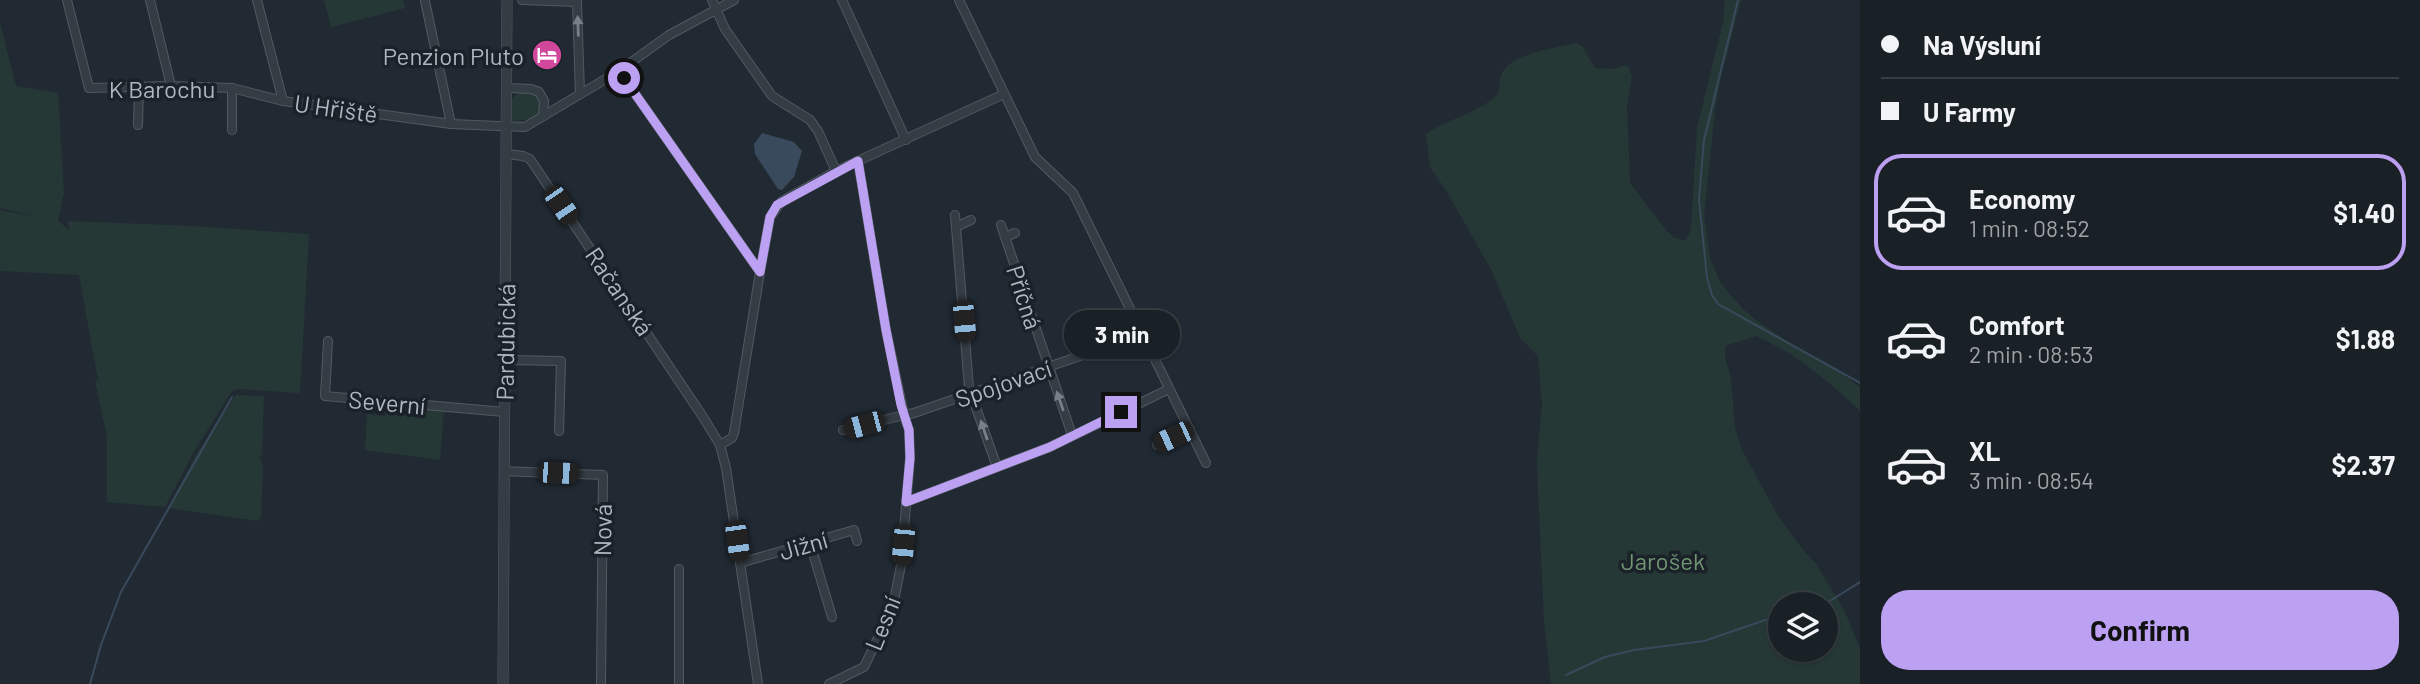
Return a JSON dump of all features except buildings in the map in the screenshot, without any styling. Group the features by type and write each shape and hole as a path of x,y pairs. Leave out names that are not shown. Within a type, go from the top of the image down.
{"street":[{"name":"K Barochu","path":"66,0 89,88 232,88 283,101"},
{"path":"150,0 171,86"},
{"name":"U Hřiště","path":"257,0 283,101 451,124 507,127 527,126 619,71 713,4 734,0"},
{"name":"Pardubická","path":"503,684 507,0"},
{"path":"524,0 578,2 580,94"},
{"path":"842,0 906,140"},
{"path":"959,0 1035,157 1073,193 1206,463"},
{"path":"425,1 451,124"},
{"path":"713,4 725,29 772,96 810,120 818,131 836,171"},
{"path":"619,71 760,272"},
{"path":"138,125 139,87"},
{"path":"232,88 232,130"},
{"path":"507,88 539,92 544,101 543,117"},
{"path":"720,446 732,438 734,433 772,212 782,201 836,171 1004,94"},
{"name":"Račanská","path":"507,154 530,159 655,343 720,446 726,468 758,684"},
{"name":"Lesní","path":"829,684 864,667 895,596 901,565 910,458 909,430 886,330 858,161"},
{"path":"955,215 971,394 996,467"},
{"path":"956,227 971,220"},
{"name":"Příčná","path":"1001,225 1072,435"},
{"name":"Příčná","path":"1005,237 1015,233"},
{"name":"Spojovací","path":"904,415 1141,335"},
{"name":"Severní","path":"328,341 325,396 504,412"},
{"path":"505,360 561,361 559,431"},
{"path":"906,502 1050,447 1169,389"},
{"path":"844,430 904,415"},
{"path":"1157,444 1190,429"},
{"name":"Nová","path":"504,471 603,475 601,684"},
{"name":"Jižní","path":"740,563 854,530 858,541"},
{"path":"810,543 832,617"},
{"path":"679,569 679,684"}],"green space":[{"path":"324,0 403,0 405,8 331,27"},
{"name":"Jarošek","path":"1725,0 1741,0 1715,110 1704,216 1710,259 1721,284 1757,321 1827,363 1860,387 1860,411 1811,369 1756,336 1725,348 1731,378 1735,428 1742,450 1777,514 1816,564 1833,592 1768,592 1768,662 1838,662 1838,600 1860,648 1860,684 1551,684 1544,621 1538,490 1537,459 1542,403 1538,356 1520,338 1492,271 1430,167 1426,134 1483,106 1494,97 1499,91 1502,73 1515,61 1535,52 1576,43 1582,46 1595,68 1613,69 1627,65 1632,76 1627,106 1630,183 1666,230 1673,237 1685,241 1691,230 1697,128 1723,22"},
{"path":"0,23 16,86 58,93 64,193 58,221 69,230 68,221 309,234 300,393 239,389 232,391 193,453 165,507 107,502 107,437 95,381 98,380 79,275 0,271 0,210 45,218 0,208"},
{"path":"518,93 536,97 539,104 538,114 528,120 511,119 511,100"},
{"path":"236,395 264,396 260,458 263,467 261,518 257,521 168,508 196,455"},
{"path":"387,406 444,410 440,460 365,450 367,414 385,416"}],"water":[{"path":"762,133 794,142 802,151 794,177 782,190 778,189 755,154 754,144"}],"waterway":[{"path":"1738,0 1704,140 1699,199 1707,278 1712,295 1718,304 1860,383"},
{"path":"90,684 121,592 232,397"},
{"path":"1838,596 1860,582"},
{"path":"1566,675 1605,657 1634,650 1704,641 1768,619"}],"place":[{"name":"Penzion Pluto","path":"547,55"}],"route":[{"path":"624,78 760,272 770,217 777,205 858,161 886,330 901,405 909,430 910,458 906,502 1050,447 1121,412"}]}
